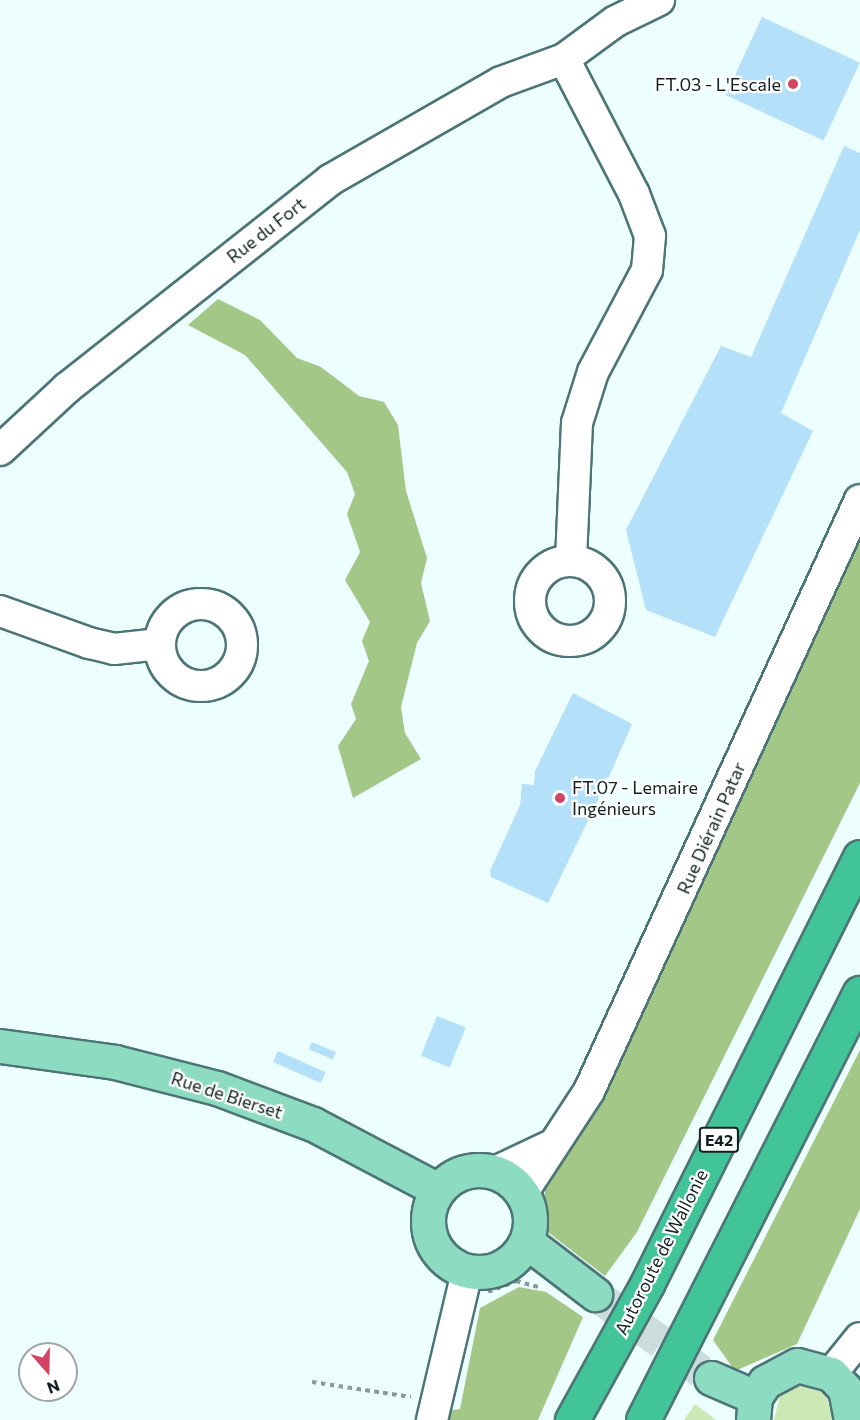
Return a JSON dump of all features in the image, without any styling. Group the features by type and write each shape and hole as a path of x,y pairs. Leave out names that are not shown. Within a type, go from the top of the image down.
{"highway":[{"name":"Autoroute de Wallonie","path":"572,1420 647,1284 860,858"},
{"path":"643,1420 860,993"}],"main road":[{"name":"Rue de Bierset","path":"0,1046 115,1062 217,1088 314,1124 438,1190"},
{"path":"464,1172 495,1172 523,1192 531,1224 527,1242 502,1268 467,1272 448,1263 431,1238 429,1208 438,1190 464,1172"},
{"path":"527,1242 595,1294"},
{"path":"711,1378 754,1409 765,1382 788,1368 815,1366 831,1374 845,1389 851,1420"}],"street":[{"name":"Rue du Fort","path":"0,450 67,388 330,180 501,82 564,59 616,21 659,0"},
{"path":"564,59 634,194 650,236 647,270 593,372 577,423 571,561"},
{"name":"Rue Diérain Patar","path":"523,1192 548,1147 589,1091 860,500"},
{"path":"0,611 97,645 159,644"},
{"name":"Rue Diérain Patar","path":"495,1172 548,1147"},
{"path":"432,1420 467,1272"},
{"path":"831,1374 860,1338"}],"green space":[{"path":"218,299 260,320 297,358 321,367 359,396 384,402 398,425 406,491 427,558 421,583 430,621 417,643 401,707 405,733 421,759 353,798 338,746 356,719 351,704 369,661 362,641 370,622 345,580 360,552 347,514 355,494 347,472 245,355 188,325"},
{"path":"860,528 860,783 637,1232 605,1276 545,1230 545,1187"},
{"path":"860,1050 860,1209 797,1344 735,1371 713,1340"},
{"path":"519,1287 546,1292 583,1317 538,1420 442,1420 446,1411 460,1409 480,1308"},
{"path":"796,1384 825,1392 833,1420 774,1420 780,1395"},
{"path":"695,1404 716,1420 684,1420"}],"building":[{"name":"FT.03 - L'Escale","path":"762,17 860,63 824,141 726,95"},
{"path":"844,146 860,153 860,230 781,413 813,431 715,637 646,610 626,530 721,346 751,357"},
{"name":"FT.07 - Lemaire Ingénieurs","path":"573,693 632,724 609,777 594,785 599,798 548,903 491,877 490,871 520,805 522,784 534,785 535,771"},
{"path":"437,1016 466,1028 450,1067 421,1056"},
{"path":"312,1042 336,1052 333,1060 309,1049"},
{"path":"278,1051 326,1072 321,1083 273,1062"}],"tunnel":[{"path":"595,1294 711,1378"}],"place":[{"name":"FT.03 - L'Escale","path":"793,84"},
{"name":"FT.07 - Lemaire Ingénieurs","path":"560,798"}]}
